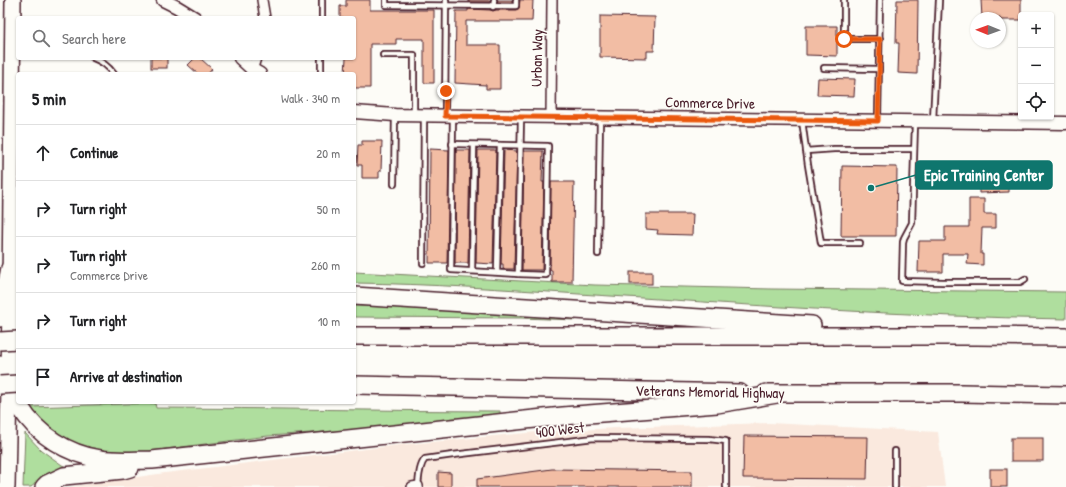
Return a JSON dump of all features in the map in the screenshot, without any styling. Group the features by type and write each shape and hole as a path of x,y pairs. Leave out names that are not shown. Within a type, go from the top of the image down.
{"highway":[{"path":"0,318 13,262"},
{"path":"356,296 976,336"},
{"path":"356,336 976,336 1066,338"},
{"path":"0,359 11,339"},
{"path":"0,365 16,399"},
{"name":"Veterans Memorial Highway","path":"356,385 777,394 961,393 1066,395"},
{"path":"18,404 32,422 46,435 77,453 99,459 152,460 563,416 717,404 777,394"},
{"path":"44,487 64,476 123,470 152,460"}],"main road":[{"path":"7,487 13,262 15,110 13,0"}],"street":[{"path":"163,0 192,16"},
{"path":"262,0 265,16"},
{"name":"Urban Way","path":"551,117 552,0"},
{"path":"242,60 254,72"},
{"path":"255,72 256,60"},
{"name":"Commerce Drive","path":"356,112 419,116 1066,123"}],"lane":[{"path":"322,0 322,16"},
{"path":"386,0 386,5 415,6 516,6 516,0"},
{"path":"415,0 415,6"},
{"path":"446,0 449,116 452,144 451,270 546,275 548,146 452,144"},
{"path":"470,6 471,0"},
{"path":"494,0 494,6"},
{"path":"844,0 844,39 880,39"},
{"path":"878,121 880,0"},
{"path":"933,122 939,0"},
{"path":"383,55 414,55 419,116 422,263"},
{"path":"98,60 110,68 113,72"},
{"path":"321,60 321,72"},
{"path":"824,68 879,69"},
{"path":"394,184 395,115"},
{"path":"518,274 521,117"},
{"path":"598,254 600,118"},
{"path":"802,120 821,243 860,243"},
{"path":"915,121 912,223 903,242 902,281 1020,282 1025,279"},
{"path":"472,271 474,145"},
{"path":"497,272 500,145"},
{"path":"806,151 834,149 914,149"},
{"name":"400 West","path":"416,487 421,467 425,459 594,438 709,439 726,441 726,487"},
{"path":"895,451 895,487"}],"shaded area":[{"path":"770,423 938,432 945,487 69,487 165,473 399,445 537,432"}],"green space":[{"path":"356,272 595,285 772,289 1066,292 1066,319 883,313 410,284 356,283"},
{"path":"356,306 448,308 576,314 576,320 521,318 356,317"},
{"path":"155,404 156,408 500,411 500,414 339,431 268,436 150,451 126,452 99,450 81,446 58,435 42,422 29,407"},
{"path":"25,433 41,450 62,465 69,468 44,477 31,487 23,487"}],"building":[{"path":"346,0 370,0 370,10 434,10 434,83 424,83 424,39 396,39 396,44 370,44 370,88 356,88 356,72 345,72 346,60 356,60 356,16 340,16 340,6 346,6"},
{"path":"468,0 490,0 490,2 468,2"},
{"path":"498,0 512,0 512,2 497,2"},
{"path":"520,0 533,0 532,21 466,21 466,45 500,45 500,89 486,89 486,85 455,83 456,11 468,11 468,9 493,11 516,10 519,8"},
{"path":"897,0 918,0 917,74 898,73 899,43 896,43"},
{"path":"981,0 1021,0 1021,12 1018,12 1018,20 1006,20 1006,12 982,12"},
{"path":"600,16 655,17 654,51 647,51 647,58 600,57"},
{"path":"806,26 837,26 837,56 806,55"},
{"path":"151,60 167,60 167,68 151,68"},
{"path":"193,60 202,60 212,69 210,72 196,72 188,65"},
{"path":"818,78 855,79 854,96 817,95"},
{"path":"362,141 382,141 381,171 379,171 379,178 362,178 362,165 357,165 358,145 362,145"},
{"path":"430,149 449,150 447,263 429,263"},
{"path":"456,150 470,150 468,263 455,263"},
{"path":"478,150 496,150 493,264 476,263"},
{"path":"504,150 517,151 514,269 503,269 503,264 501,264"},
{"path":"524,151 543,151 542,182 544,182 542,270 522,270"},
{"path":"842,166 897,167 896,236 841,236"},
{"path":"979,178 1009,178 1009,192 979,193"},
{"path":"551,182 574,182 572,282 552,282 552,270 550,270"},
{"path":"969,199 984,199 984,214 996,214 996,228 982,228 981,254 983,254 983,265 967,264 968,254 943,254 943,272 918,272 919,241 945,241 945,227 969,227"},
{"path":"646,214 693,214 692,235 657,234 658,230 646,229"},
{"path":"630,272 652,272 652,284 630,284"},
{"path":"744,436 868,437 867,479 743,478"},
{"path":"1011,438 1043,438 1043,461 1011,461"},
{"path":"552,469 692,471 692,487 477,487 477,479"},
{"path":"990,469 1007,469 1007,487 990,487"},
{"path":"438,472 451,473 451,487 438,487"}],"place":[{"name":"Epic Training Center","path":"871,188"}],"route":[{"path":"446,91 445,116 878,121 880,39 844,39"}]}
